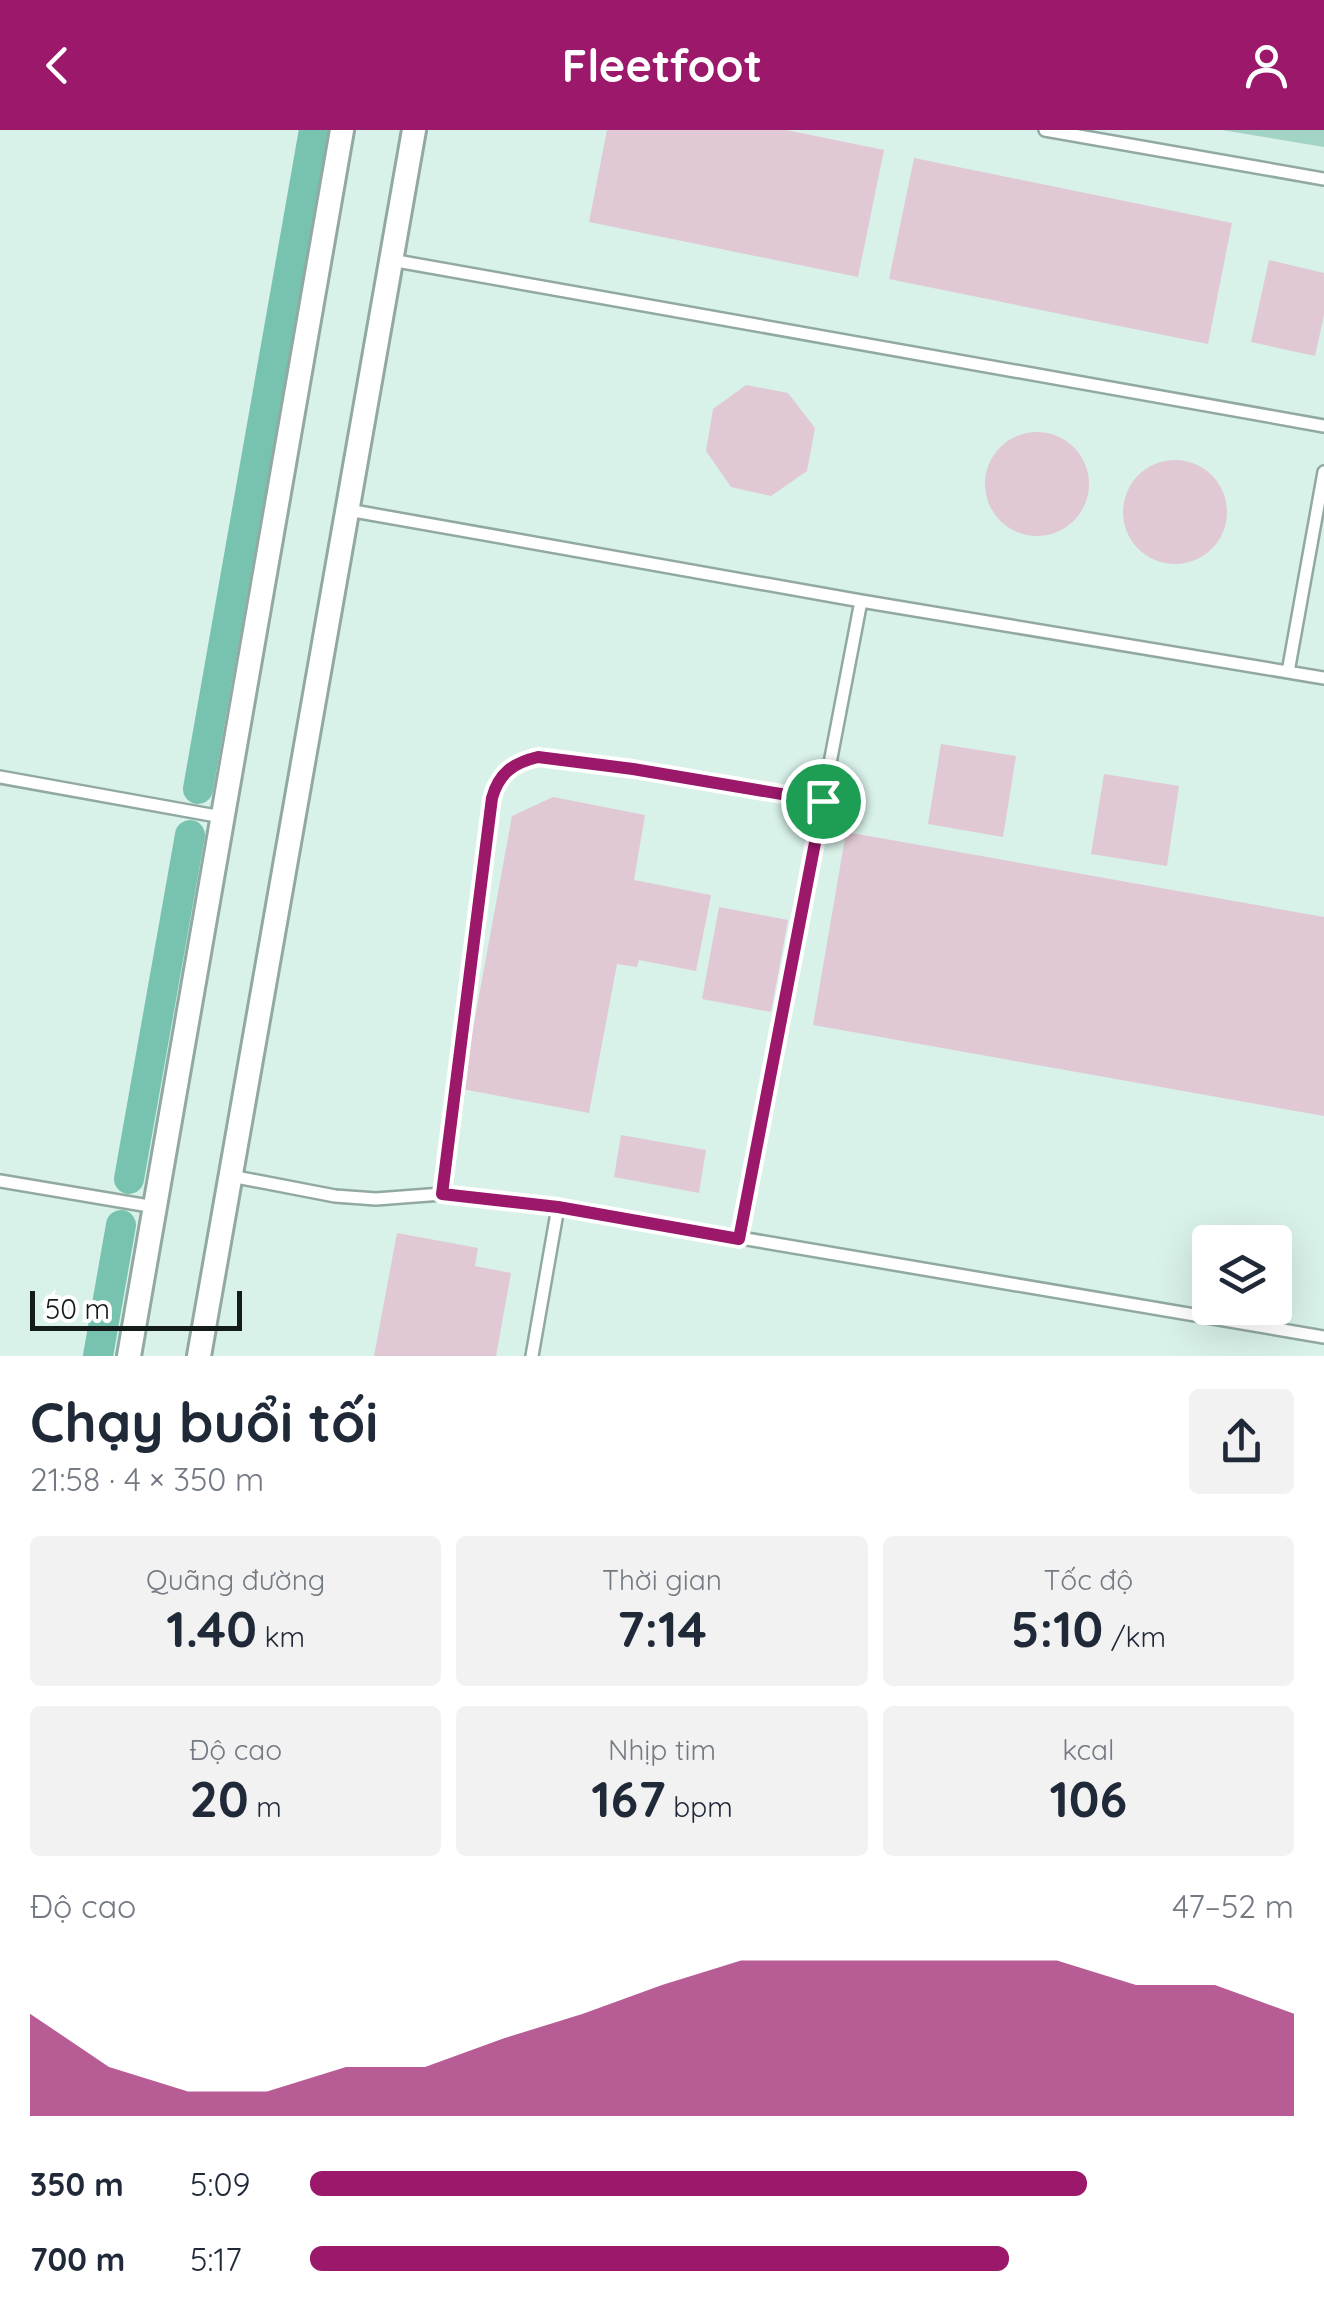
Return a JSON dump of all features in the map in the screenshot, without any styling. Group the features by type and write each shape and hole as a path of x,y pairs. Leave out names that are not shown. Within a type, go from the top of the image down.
{"street":[{"path":"130,1356 342,130"},
{"path":"200,1356 414,130"}],"lane":[{"path":"1046,130 1324,179"},
{"path":"391,260 1324,426"},
{"path":"1288,672 1324,472"},
{"path":"348,510 1324,678"},
{"path":"739,1239 861,601"},
{"path":"442,1194 492,798 497,781 506,770 522,760 549,758 823,801"},
{"path":"0,778 223,817"},
{"path":"231,1176 335,1196 376,1199 442,1194 558,1207 1324,1337"},
{"path":"0,1181 155,1206"},
{"path":"532,1356 558,1207"}],"green space":[{"path":"1222,130 1324,130 1324,147"}],"building":[{"path":"607,130 786,130 884,150 858,277 589,222"},
{"path":"914,158 1232,223 1208,344 889,279"},
{"path":"1269,260 1324,273 1324,315 1315,356 1251,342"},
{"path":"746,385 788,393 815,428 807,471 771,496 731,487 706,451 713,409"},
{"path":"1037,432 1057,436 1074,447 1085,464 1089,484 1085,504 1074,521 1057,532 1037,536 1017,532 1000,521 989,504 985,484 989,464 1000,447 1017,436"},
{"path":"1175,460 1195,464 1212,475 1223,492 1227,512 1223,532 1212,549 1195,560 1175,564 1155,560 1138,549 1127,532 1123,512 1127,492 1138,475 1155,464"},
{"path":"941,744 1016,756 1003,837 928,824"},
{"path":"1104,774 1179,786 1167,866 1091,854"},
{"path":"553,797 645,815 634,880 711,895 696,971 639,960 637,967 617,964 589,1113 462,1089 512,816"},
{"path":"846,832 1324,917 1324,1116 813,1025"},
{"path":"719,907 788,920 771,1012 702,999"},
{"path":"621,1135 706,1150 699,1193 614,1177"},
{"path":"397,1233 478,1248 475,1266 511,1273 496,1356 374,1356"}],"waterway":[{"path":"198,789 314,130"},
{"path":"129,1179 190,835"},
{"path":"98,1356 121,1225"}],"route":[{"path":"549,758 823,801 739,1239 558,1207 442,1194 492,798 497,781 506,770 522,760 549,758"}]}
